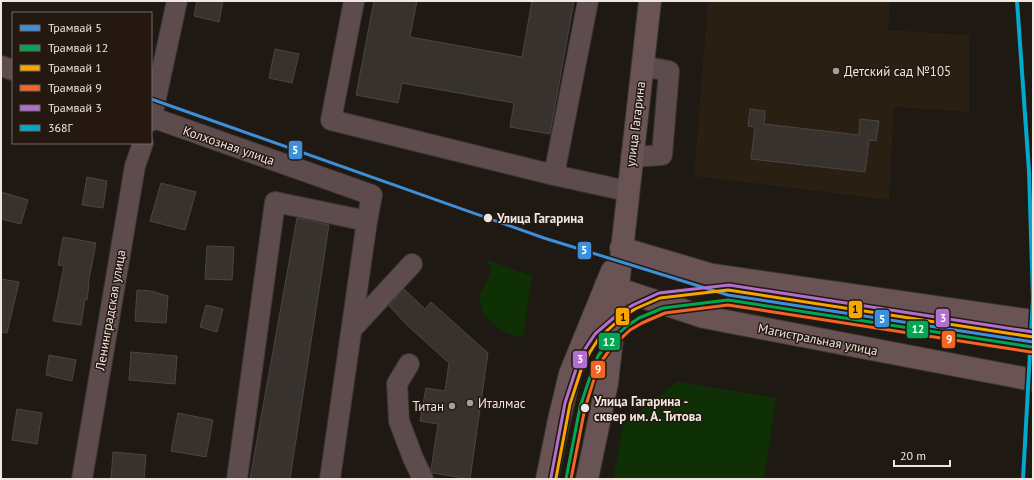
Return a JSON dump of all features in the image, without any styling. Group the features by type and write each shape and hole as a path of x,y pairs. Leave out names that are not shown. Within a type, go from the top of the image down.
{"main road":[{"name":"улица Гагарина","path":"547,479 558,420 570,374 611,287 621,248 650,1"},
{"path":"621,248 712,275 1024,320"},
{"name":"улица Гагарина","path":"587,479 607,383 611,287"},
{"name":"Магистральная улица","path":"611,287 704,316 1033,380"}],"street":[{"path":"152,114 177,1"},
{"path":"354,1 332,120 554,175 627,191"},
{"path":"554,175 588,1"},
{"path":"1,66 12,70"},
{"path":"631,157 662,155 669,71 642,66"},
{"name":"Колхозная улица","path":"152,119 372,195 367,221"},
{"name":"Ленинградская улица","path":"82,479 135,166 143,144"},
{"path":"237,479 275,202 367,221 330,479"},
{"path":"352,329 412,264"},
{"path":"409,364 397,384 399,421 413,458 424,479"}],"shaded area":[{"name":"Детский сад №105","path":"708,1 890,1 888,30 969,35 969,112 894,107 889,200 694,176"}],"green space":[{"path":"485,259 532,276 523,338 502,331 483,314 479,296 488,278 491,267"},
{"path":"677,382 776,398 764,479 613,479 623,424"}],"building":[{"path":"197,1 223,1 219,22 194,16"},
{"path":"374,1 417,1 410,37 522,57 532,1 574,1 550,134 510,127 514,103 402,83 398,103 356,95"},
{"path":"275,49 299,54 292,83 269,78"},
{"path":"750,109 765,111 764,124 859,135 860,119 879,121 876,141 869,140 865,172 751,159 755,127 748,126"},
{"path":"87,177 107,181 103,208 82,205"},
{"path":"161,183 196,192 185,230 150,221"},
{"path":"1,192 28,200 21,224 1,219"},
{"path":"297,218 329,225 290,479 250,479"},
{"path":"63,237 96,243 88,284 87,300 85,299 81,325 53,321 64,266 58,265"},
{"path":"207,246 234,247 232,280 205,279"},
{"path":"1,279 19,282 7,333 1,332"},
{"name":"Титан","path":"404,289 425,309 431,302 488,353 470,479 433,473 431,470 438,424 420,421 426,388 445,391 449,363 409,327 389,306"},
{"path":"137,290 151,291 168,296 166,323 135,321"},
{"path":"206,305 223,309 217,332 200,327"},
{"path":"131,352 177,356 175,384 129,380"},
{"path":"49,355 76,360 72,381 46,375"},
{"path":"17,409 42,413 37,444 12,440"},
{"path":"178,413 213,420 206,457 171,451"},
{"path":"113,452 146,455 144,479 111,479"}],"tram line":[{"name":"5","path":"152,99 544,238 728,295 1033,342"},
{"name":"3","path":"551,477 565,403 577,366 585,349 595,334 618,314 659,293 729,285 1033,332"},
{"name":"1","path":"556,478 570,404 582,367 590,352 599,338 621,318 635,309 660,298 728,290 1033,337"},
{"name":"12","path":"566,479 580,407 598,356 607,344 627,326 639,318 663,308 728,300 1032,347"},
{"name":"9","path":"571,479 585,408 596,373 603,359 611,348 630,330 665,313 728,305 1031,352"}],"transit line":[{"name":"368Г","path":"1017,1 1029,171 1033,298 1023,479"}],"place":[{"name":"Детский сад №105","path":"836,71"},
{"name":"Улица Гагарина","path":"488,218"},
{"name":"Италмас","path":"470,403"},
{"name":"Титан","path":"452,406"},
{"name":"Улица Гагарина - сквер им. А. Титова","path":"585,408"}]}
